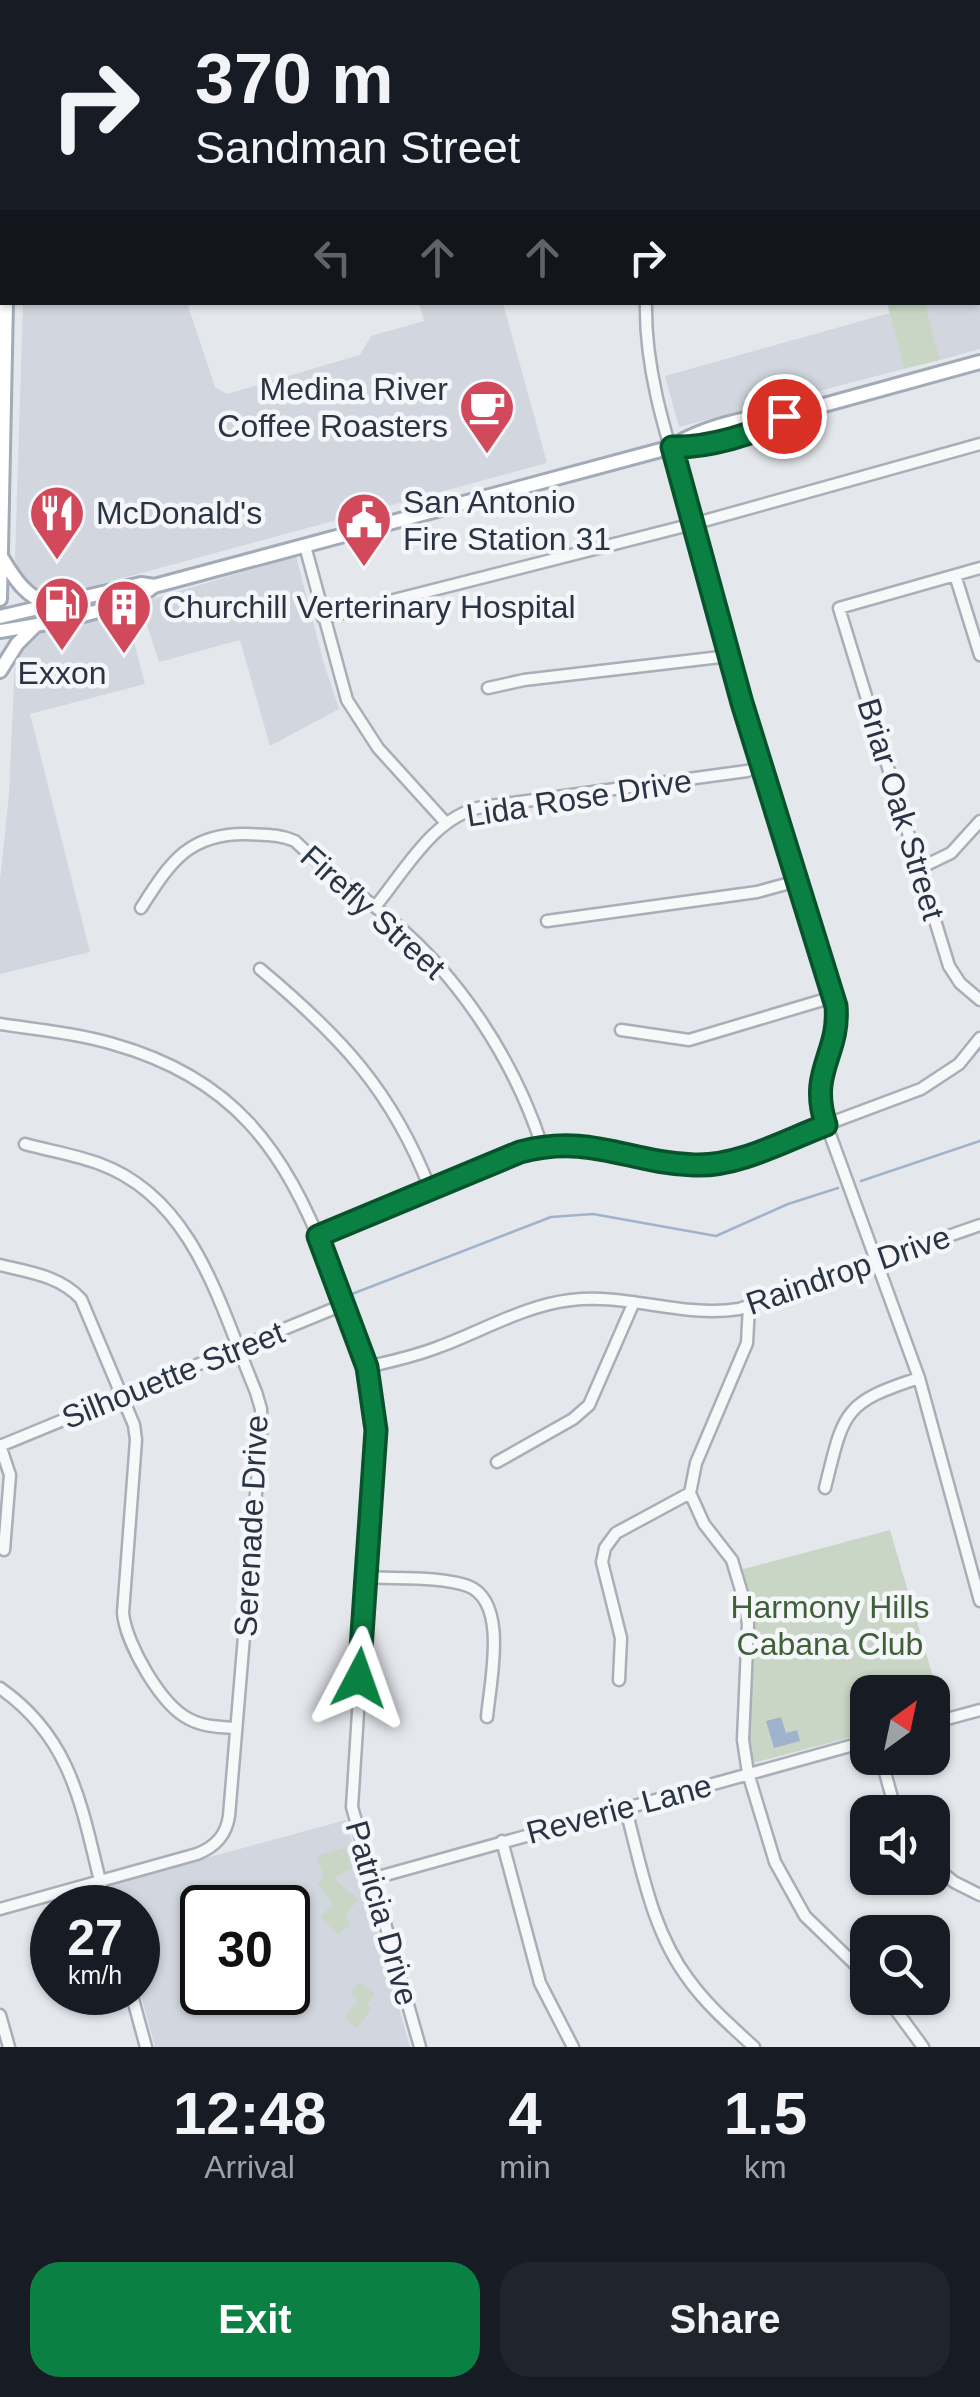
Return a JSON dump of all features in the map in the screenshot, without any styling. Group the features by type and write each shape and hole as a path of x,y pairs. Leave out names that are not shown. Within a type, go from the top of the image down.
{"main road":[{"path":"0,599 6,305"},
{"path":"0,617 141,584 154,586 672,447 688,436 768,414 784,416 980,362"},
{"path":"1,556 27,592 40,602 58,606"},
{"path":"0,631 144,595 154,586"},
{"path":"0,671 17,644 36,625"}],"street":[{"path":"646,305 649,352 672,447 729,656 834,997 837,1020 818,1094 919,1378 980,1601"},
{"path":"323,618 693,524 980,444"},
{"path":"304,546 340,680 356,717 378,748 446,823"},
{"path":"980,568 955,575 980,656"},
{"name":"Briar Oak Street","path":"955,575 839,608 949,966 960,983 980,1000"},
{"path":"488,688 729,656"},
{"name":"Lida Rose Drive","path":"375,907 446,823 460,814 482,807 762,766"},
{"path":"918,869 952,853 980,821"},
{"name":"Firefly Street","path":"141,908 170,864 206,839 234,834 278,835 295,841 407,934 444,973 477,1015 514,1080 542,1146"},
{"path":"547,920 757,892 797,882"},
{"path":"260,970 357,1059 392,1110 430,1189"},
{"path":"621,1030 689,1040 834,997"},
{"name":"Patricia Drive","path":"0,1024 112,1044 166,1062 214,1090 256,1129 278,1156 308,1208 367,1367 376,1430 352,1794 371,1879 420,2047"},
{"path":"318,1236 542,1146 592,1146 682,1164 729,1161 921,1089 959,1064 980,1038"},
{"name":"Serenade Drive","path":"25,1144 100,1164 133,1181 169,1211 192,1241 260,1409 229,1816 220,1841 197,1854 100,1880"},
{"name":"Raindrop Drive","path":"367,1367 441,1347 546,1304 578,1299 634,1302 697,1312 749,1306 980,1225"},
{"path":"0,1265 52,1278 81,1299 134,1425 122,1613 126,1633 169,1702 182,1715 206,1725 236,1728"},
{"path":"497,1462 573,1419 589,1405 634,1302"},
{"name":"Silhouette Street","path":"0,1445 345,1304"},
{"path":"749,1306 747,1343 696,1463 690,1493 704,1524 732,1560 747,1611 742,1725 748,1773 775,1862 793,1899 850,1960"},
{"path":"825,1488 837,1436 855,1405 876,1392 919,1378"},
{"path":"0,1445 10,1475 4,1550"},
{"path":"618,1680 620,1638 602,1562 605,1548 616,1533 690,1493"},
{"path":"366,1577 466,1585 486,1600 494,1629 487,1717"},
{"path":"0,1688 33,1714 60,1752 101,1885"},
{"path":"950,1718 980,1710"},
{"name":"Reverie Lane","path":"371,1879 850,1746"},
{"path":"625,1806 653,1912 674,1958 703,1998 754,2047"},
{"path":"502,1841 540,1983 573,2047"},
{"path":"950,1879 980,1895"},
{"path":"0,1909 100,1880"},
{"path":"137,2015 146,2047"},
{"path":"899,2015 923,2047"},
{"path":"0,2016 9,2047"}],"shaded area":[{"path":"23,305 188,305 215,387 227,394 360,355 371,336 424,321 420,305 504,305 547,463 49,598 23,578 15,560"},
{"path":"926,305 980,305 980,349 940,360"},
{"path":"890,313 904,369 679,427 665,376"},
{"path":"296,556 339,709 270,746 240,640 159,662 140,603"},
{"path":"125,607 145,684 30,714 90,952 0,974 0,880 9,795 15,661 31,635"},
{"path":"346,1820 410,2047 155,2047 146,2015 160,2015 160,1885 110,1885"}],"green space":[{"path":"888,305 926,305 940,360 904,369"},
{"name":"Harmony Hills Cabana Club","path":"890,1530 932,1675 850,1675 850,1737 753,1763 746,1737 753,1638 740,1570"},
{"path":"345,1848 352,1868 334,1878 358,1900 346,1914 350,1925 338,1935 320,1917 333,1904 318,1884 323,1876 317,1856"},
{"path":"359,1982 375,1993 367,2005 371,2009 357,2028 344,2018 358,2000 350,1993"}],"water":[{"path":"781,1717 786,1733 797,1730 800,1741 774,1748 766,1721"}],"waterway":[{"path":"861,1181 980,1141"},
{"path":"352,1294 551,1217 593,1214 716,1236 788,1204 838,1188"}],"place":[{"name":"Medina River Coffee Roasters","path":"487,456"},
{"name":"McDonald's","path":"57,562"},
{"name":"San Antonio Fire Station 31","path":"364,569"},
{"name":"Exxon","path":"62,653"},
{"name":"Churchill Verterinary Hospital","path":"124,656"}],"route":[{"path":"359,1678 376,1430 367,1367 318,1236 542,1146 578,1144 704,1165 729,1161 826,1125 818,1094 835,1034 836,1006 742,703 672,447 692,448 772,424 784,416"}]}
